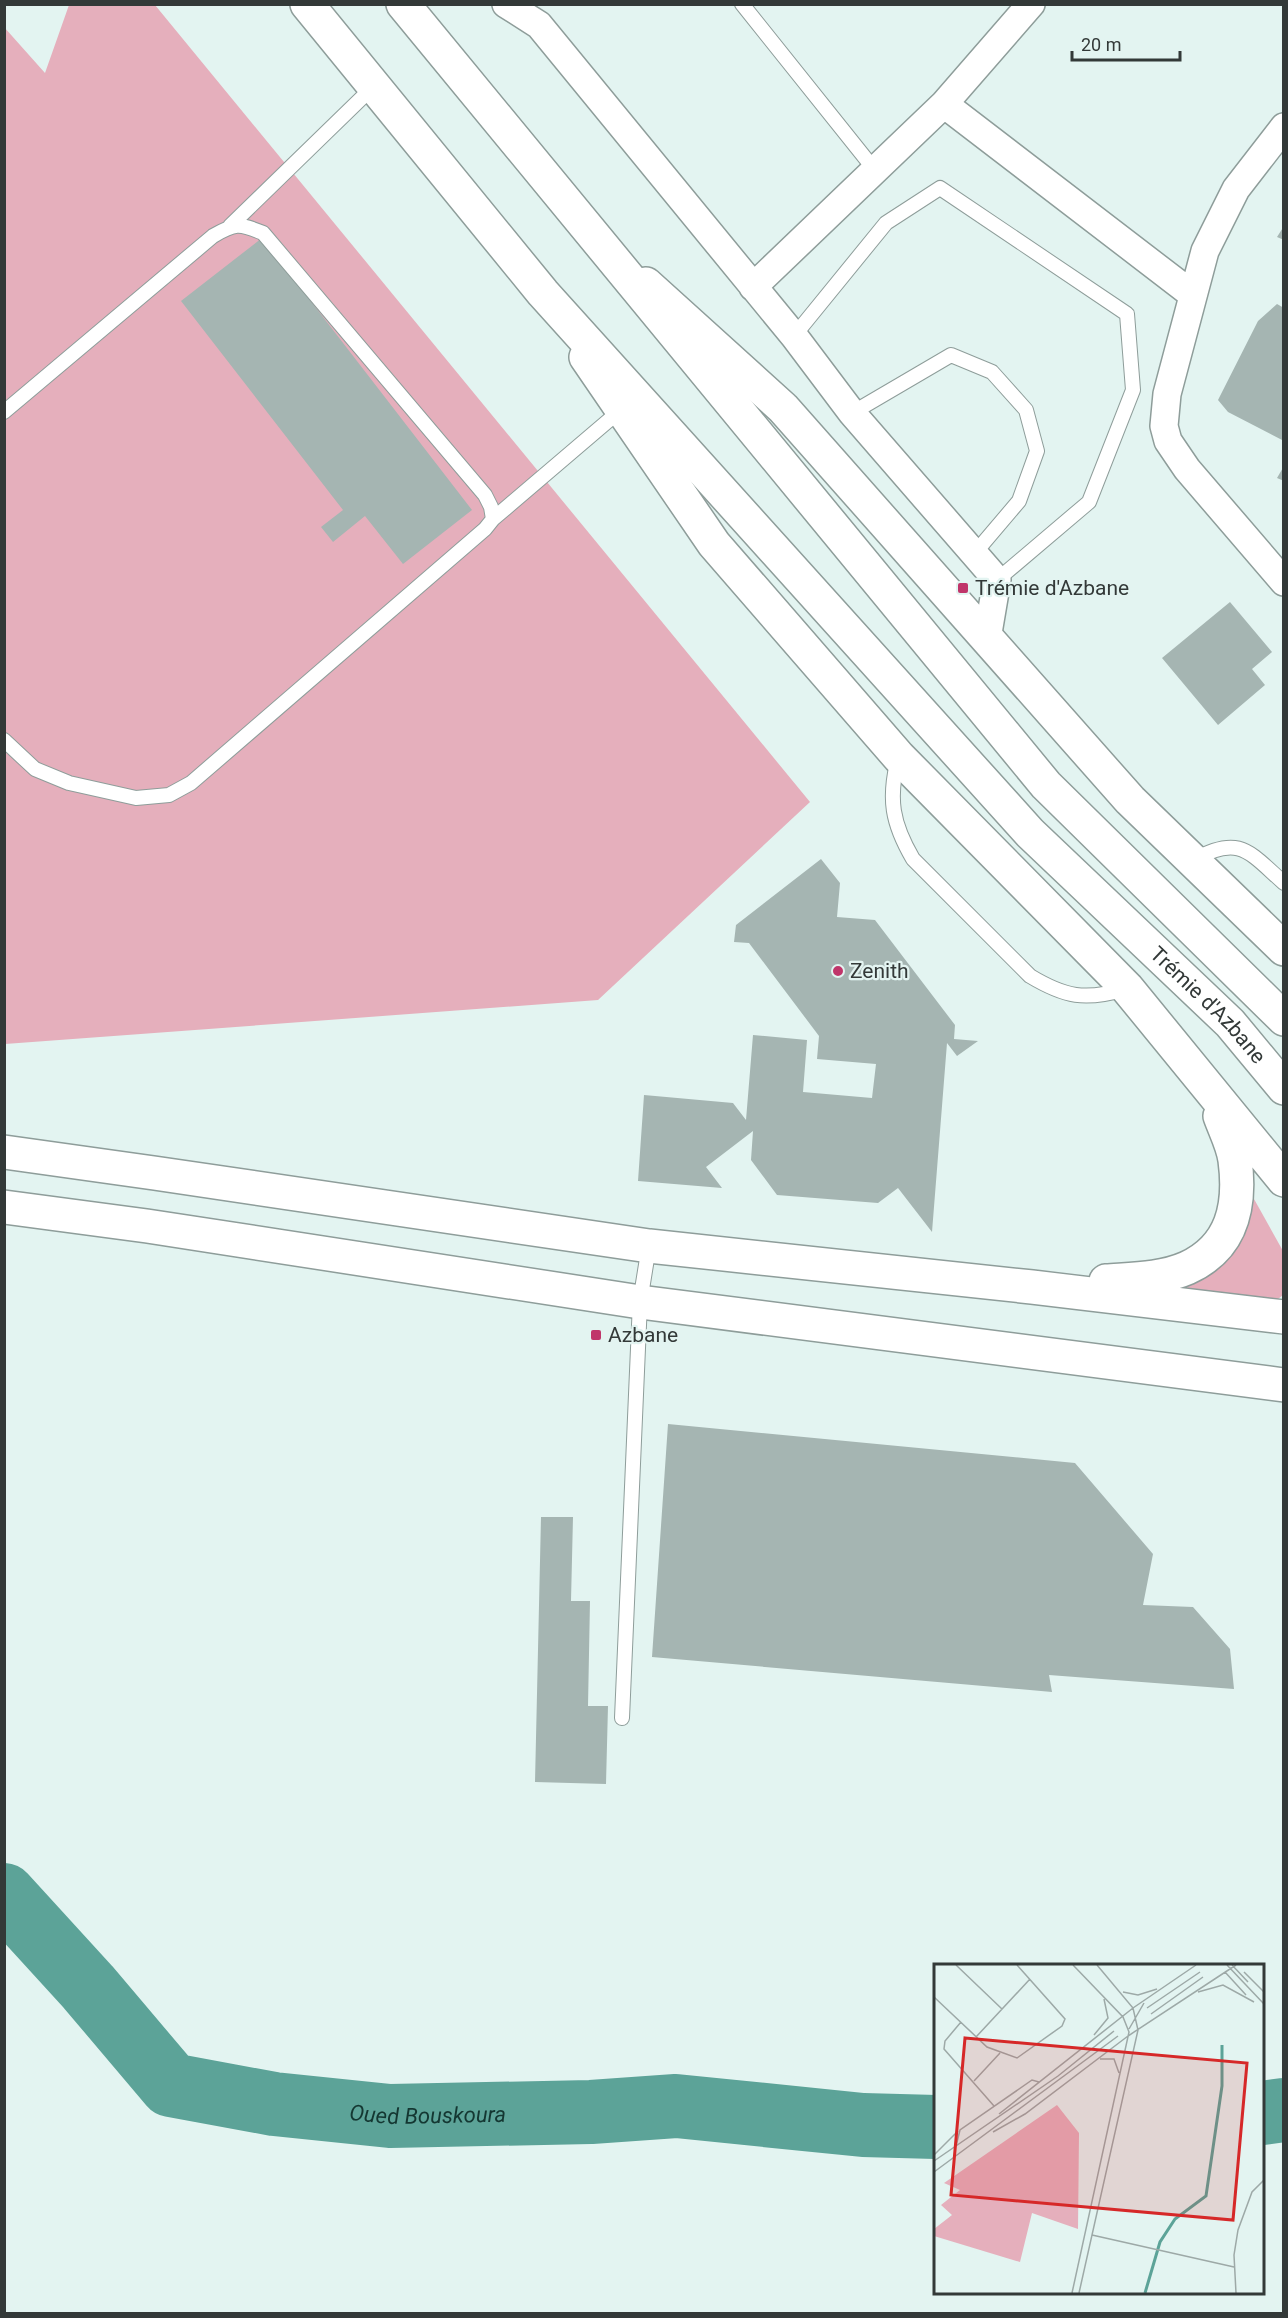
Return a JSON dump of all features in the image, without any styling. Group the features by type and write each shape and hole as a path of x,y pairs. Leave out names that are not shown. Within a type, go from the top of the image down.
{"main road":[{"path":"308,4 543,293 714,544 899,757 1127,988 1284,1180"},
{"path":"404,5 598,240 783,408 1130,800 1284,949"},
{"name":"Trémie d'Azbane","path":"598,240 1046,785 1284,1019"},
{"name":"Trémie d'Azbane","path":"543,293 1030,834 1230,1023 1284,1088"},
{"path":"1032,1287 1155,1277 1187,1268 1214,1250 1230,1230 1236,1195 1235,1158 1212,1094"},
{"path":"4,1152 649,1246 1032,1287 1284,1317"},
{"path":"4,1207 147,1226 640,1302 1284,1385"}],"street":[{"path":"506,4 533,15 794,336 852,413 997,580 987,639"},
{"path":"753,287 944,104 1031,4"},
{"path":"944,104 1193,296"},
{"path":"1284,127 1236,189 1204,251 1167,394 1164,426 1168,441 1187,469 1284,582"}],"lane":[{"path":"742,4 874,170"},
{"path":"4,412 213,236 230,226 374,86"},
{"path":"794,336 886,223 940,188 1127,314 1133,390 1089,502 997,580"},
{"path":"230,226 247,226 263,232 485,495 491,507 493,519"},
{"path":"852,413 951,354 992,372 1026,411 1037,451 1018,501 974,554"},
{"path":"4,740 34,769 69,783 136,798 169,795 191,783 485,530 493,519 622,410"},
{"path":"899,757 892,783 892,810 900,836 913,859 1030,976 1052,989 1076,996 1102,996 1127,988"},
{"path":"1192,860 1220,847 1244,850 1284,883"},
{"path":"622,1718 640,1302 649,1246"}],"shaded area":[{"path":"69,5 155,5 810,802 598,1000 5,1044 4,27 45,73"},
{"path":"1249,1190 1283,1251 1283,1295 1278,1299 1182,1291 1210,1269"}],"building":[{"path":"1284,226 1284,240 1277,237"},
{"path":"262,238 472,510 403,564 365,516 333,542 321,527 343,510 181,301"},
{"path":"1277,304 1284,308 1284,441 1228,412 1218,400 1258,321"},
{"path":"1284,466 1284,481 1277,478"},
{"path":"1230,602 1272,652 1252,669 1265,685 1218,725 1162,658"},
{"path":"821,859 840,883 837,917 875,920 955,1025 954,1039 978,1041 957,1056 947,1043 932,1232 898,1188 878,1203 777,1195 751,1160 753,1131 706,1167 722,1188 638,1181 644,1095 733,1103 746,1120 753,1035 807,1040 803,1092 872,1098 876,1064 817,1059 819,1036 749,943 734,942 736,925"},
{"path":"668,1424 1075,1463 1153,1554 1143,1605 1193,1607 1230,1649 1234,1689 1049,1675 1052,1692 652,1657"},
{"path":"541,1517 573,1517 571,1601 590,1601 588,1706 608,1706 606,1784 535,1782"}],"waterway":[{"name":"Oued Bouskoura","path":"4,1895 88,1987 171,2085 274,2104 390,2116 591,2112 676,2106 863,2125 934,2127"},
{"name":"Oued Bouskoura","path":"1264,2113 1284,2110"}],"place":[{"name":"Trémie d'Azbane","path":"963,588"},
{"name":"Zenith","path":"838,971"},
{"name":"Azbane","path":"596,1335"}]}
